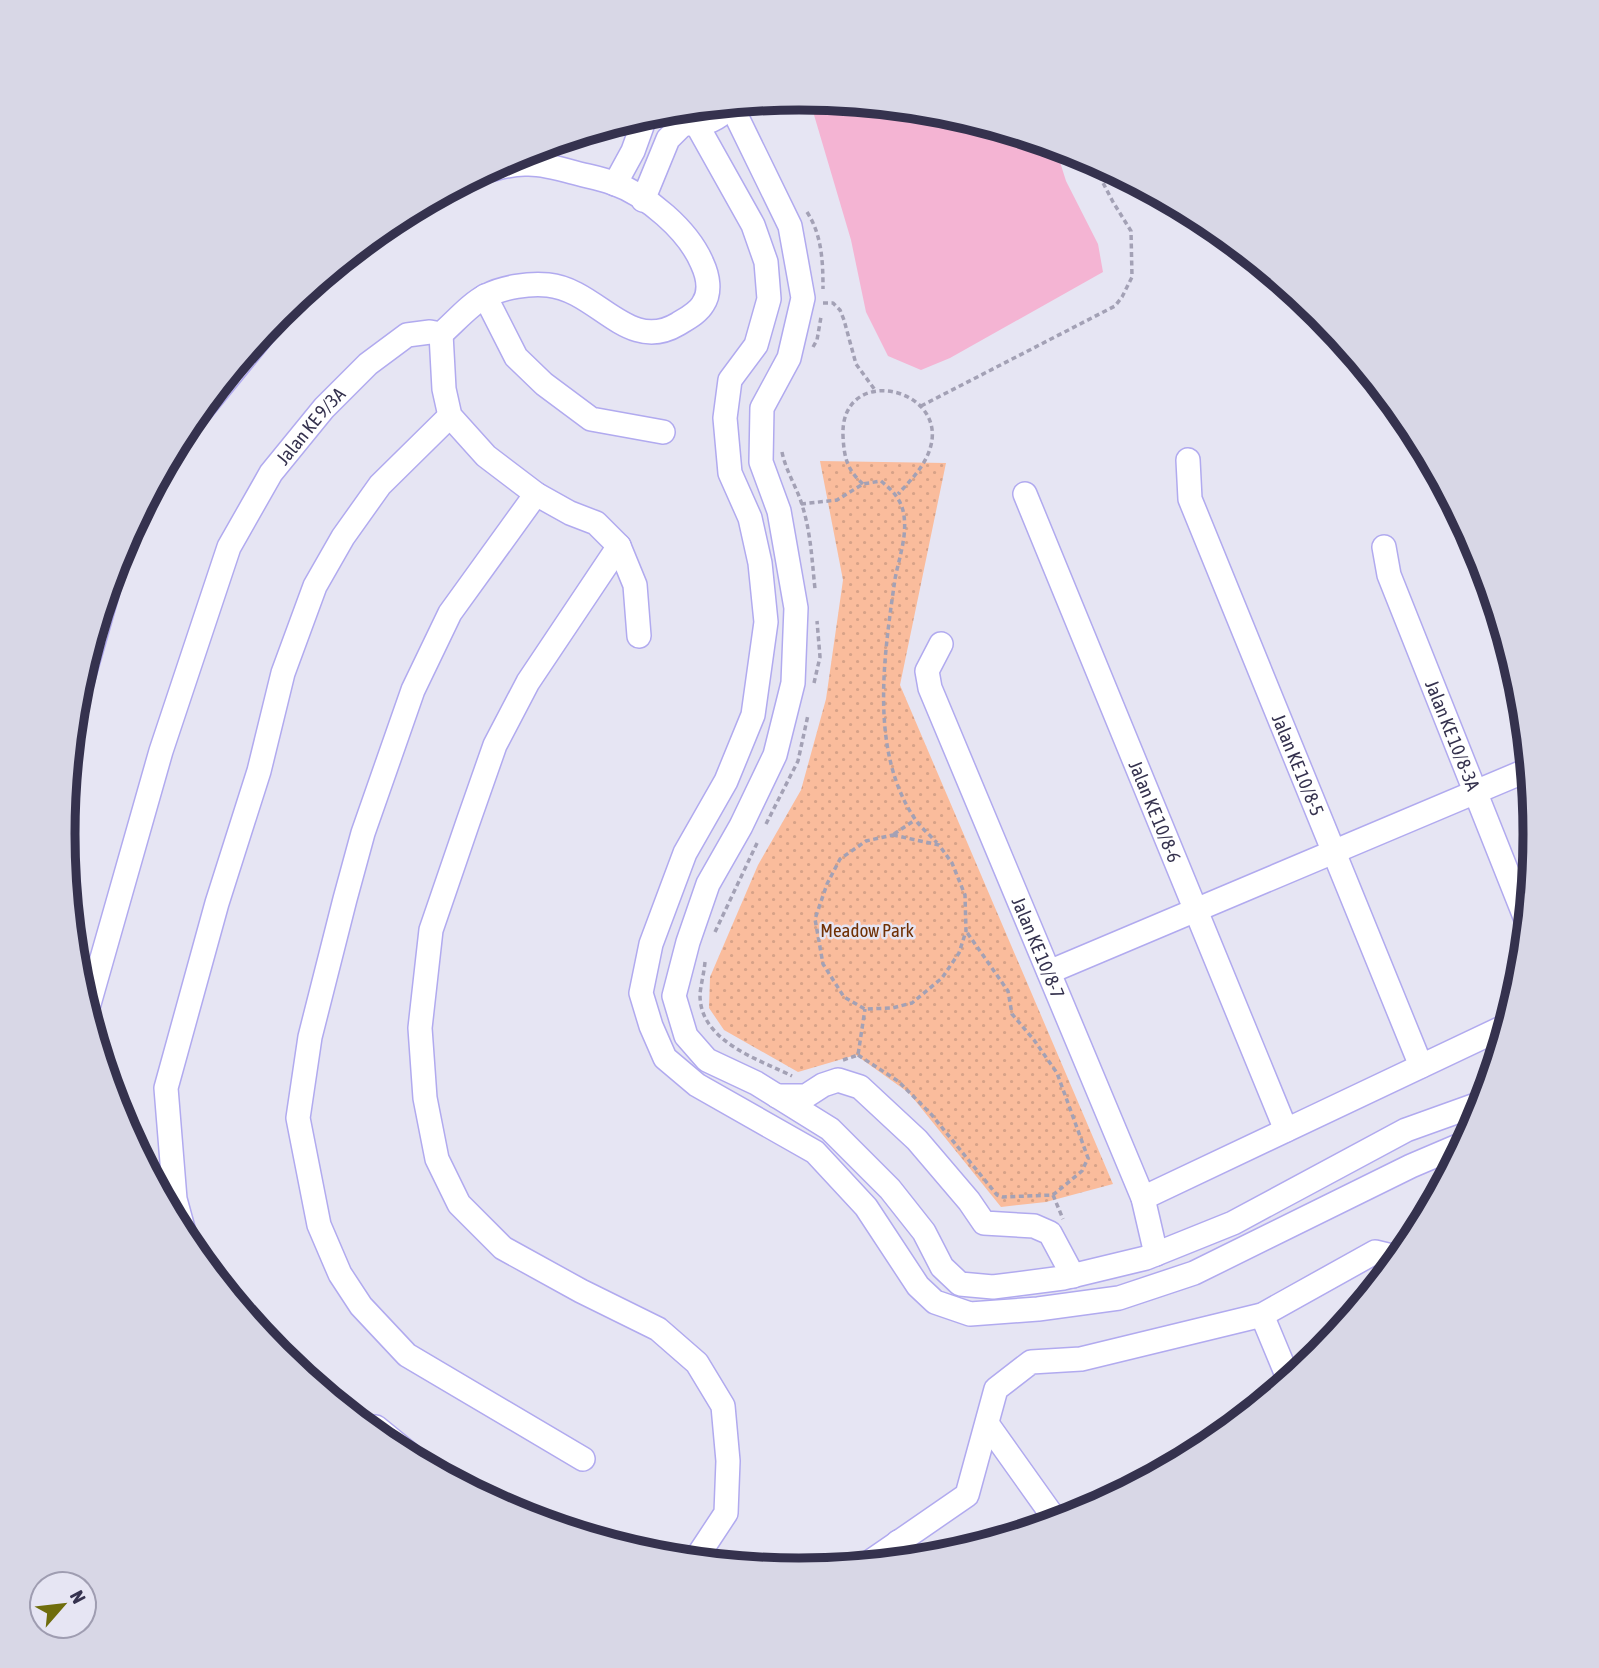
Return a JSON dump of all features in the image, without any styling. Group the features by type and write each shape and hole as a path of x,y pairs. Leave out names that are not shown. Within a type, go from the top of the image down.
{"street":[{"path":"735,113 790,226 803,298 789,358 762,408 761,462 779,511 796,608 793,683 775,755 741,826 708,884 688,942 674,996 686,1036 707,1060 756,1083 830,1129 890,1189 924,1232 942,1267 960,1284 993,1287 1073,1276 1156,1254 1233,1223 1406,1130 1470,1107"},
{"path":"643,200 668,139 690,125 710,122 723,114"},
{"path":"677,121 690,125 753,225 766,262 769,299 756,345 730,380 724,418 730,473 750,518 760,563 766,622 753,715 726,781 685,853 650,944 641,993 665,1058 697,1085 815,1152 866,1207 918,1286 936,1302 970,1314 1038,1309 1119,1298 1194,1273 1411,1166 1450,1153"},
{"path":"615,184 633,151 641,128"},
{"path":"527,163 615,184 643,200 680,228 696,248 706,272 708,290 703,305 670,329 648,333 634,330 570,289 548,285 520,286 485,296 441,334 444,389 450,416 486,456 536,494 570,513 596,523 619,545 635,585 639,636"},
{"path":"485,296 516,357 544,384 591,419 663,432"},
{"name":"Jalan KE 9/3A","path":"93,991 161,751 229,547 271,473 324,408 368,364 407,335 430,332 441,334"},
{"path":"176,1202 166,1088 217,902 259,771 284,673 315,586 343,537 380,485 450,416"},
{"name":"Jalan KE 10/8-5","path":"1188,460 1190,499 1421,1066"},
{"path":"536,494 450,613 413,690 363,833 345,899 310,1037 298,1118 319,1225 340,1273 361,1306 407,1355 583,1459"},
{"name":"Jalan KE 10/8-6","path":"1025,494 1286,1130"},
{"path":"619,545 527,681 495,745 430,930 420,1028 425,1098 438,1159 459,1204 503,1248 581,1291 659,1329 697,1363 723,1406 729,1461 726,1513 701,1551"},
{"name":"Jalan KE 10/8-3A","path":"1384,547 1389,575 1520,905"},
{"name":"Jalan KE 10/8-7","path":"941,644 927,671 930,688 1143,1198 1156,1254"},
{"path":"1049,972 1521,773"},
{"path":"1143,1198 1496,1031"},
{"path":"777,1096 806,1096 823,1085 838,1080 860,1087 918,1140 984,1223 1034,1226 1050,1233 1073,1276"},
{"path":"1452,1113 1457,1136"},
{"path":"906,1550 967,1495 996,1389 1031,1362 1081,1359 1262,1315 1375,1252 1388,1255"},
{"path":"1262,1315 1285,1371"},
{"path":"988,1425 1051,1513"}],"path":[{"path":"921,406 1115,306 1122,297 1132,277 1131,231 1100,175"},
{"path":"823,303 833,303 840,310 856,364 875,390"},
{"path":"863,484 851,474 844,451 843,430 850,408 864,394 875,390 897,391 921,406 929,421 932,439 918,474 897,495"},
{"path":"779,511 802,504 837,500 863,484 881,481 897,495 904,516 904,542 896,578 882,695 888,755 915,820 953,863 965,895 966,931 959,953 942,978 912,1003 891,1008 865,1009 844,997 823,964 815,919 827,884 841,859 866,841 893,835 915,820"},
{"path":"893,835 939,845"},
{"path":"858,1055 898,1081 923,1106 960,1147 997,1195 1053,1195 1082,1171 1088,1158 1057,1073 1012,1014 1007,991 966,931"},
{"path":"1053,1195 1068,1229"}],"green space":[{"name":"Meadow Park","path":"820,461 946,463 900,685 1113,1184 1046,1202 1001,1207 909,1093 856,1055 798,1072 724,1030 709,1008 710,977 758,865 801,790 826,699 843,580"}],"shaded area":[{"path":"813,110 894,116 941,124 987,134 1059,158 1066,181 1098,244 1103,272 950,358 921,370 888,356 866,312 851,240"}]}
